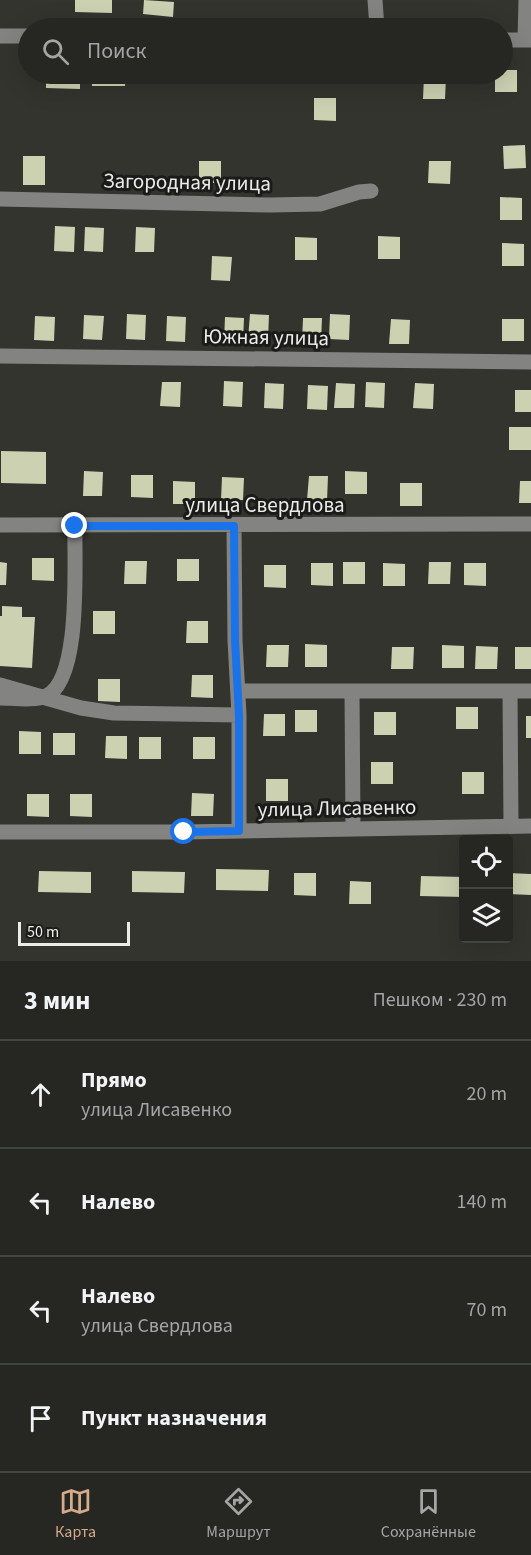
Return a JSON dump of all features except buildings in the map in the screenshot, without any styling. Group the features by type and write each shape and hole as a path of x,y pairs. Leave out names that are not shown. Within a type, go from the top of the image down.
{"street":[{"path":"375,0 376,18"},
{"path":"526,0 528,40"},
{"path":"0,36 18,36"},
{"name":"Загородная улица","path":"0,199 280,205 320,204 359,192 371,191"},
{"name":"Южная улица","path":"0,356 531,362"},
{"name":"улица Свердлова","path":"0,525 531,524"},
{"path":"0,698 44,697 56,689 63,680 70,655 75,526"},
{"path":"234,526 235,640 239,716 239,831"},
{"path":"0,685 81,708 114,712 239,716"},
{"path":"238,691 531,691"},
{"path":"352,691 353,828"},
{"path":"510,691 511,826"},
{"name":"улица Лисавенко","path":"0,832 531,826"}],"route":[{"path":"75,526 234,526 235,640 239,716 239,831 184,832"}]}
